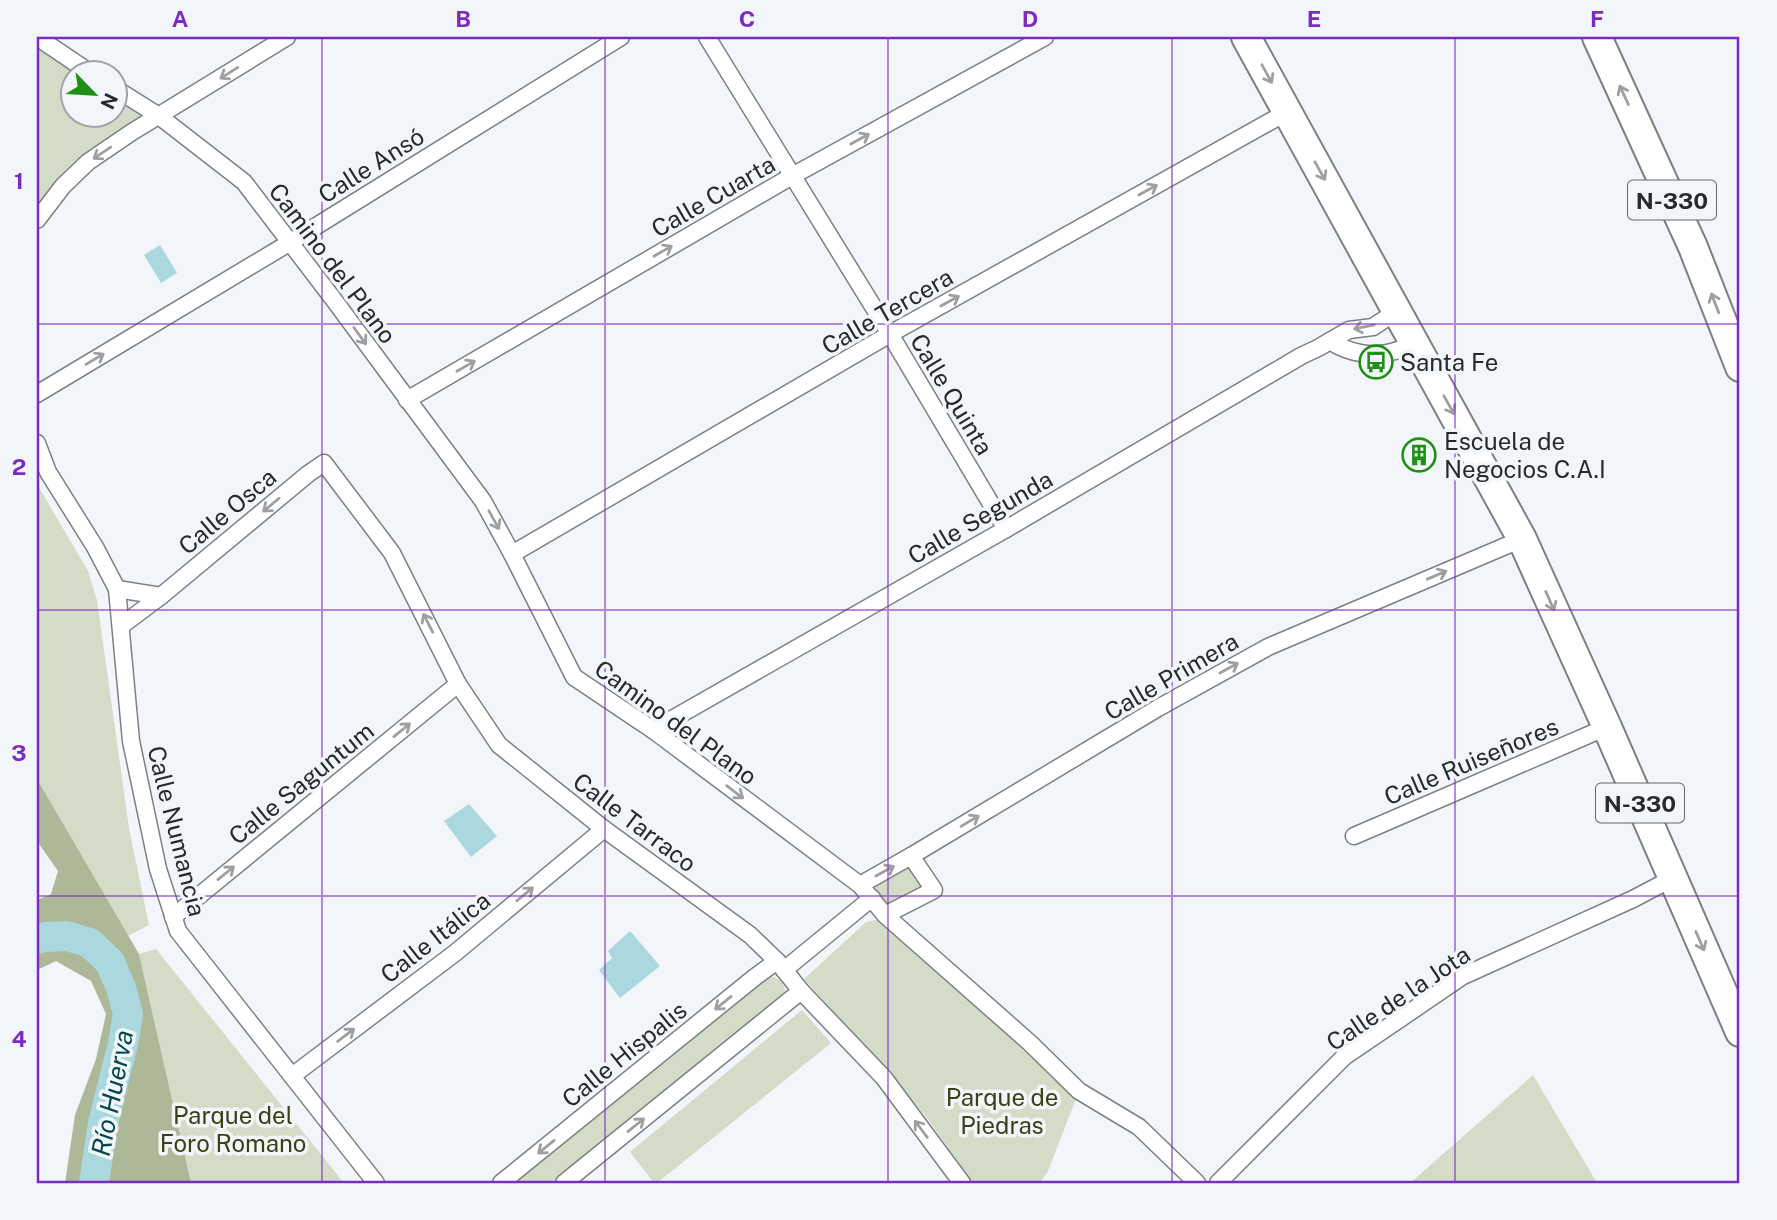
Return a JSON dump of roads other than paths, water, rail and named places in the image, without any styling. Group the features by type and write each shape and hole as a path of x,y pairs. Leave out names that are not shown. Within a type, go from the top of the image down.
{"highway":[{"name":"N-330","path":"1246,37 1522,539 1740,1032"},
{"name":"N-330","path":"1597,37 1693,247 1740,367"}],"street":[{"path":"37,37 71,60"},
{"path":"37,220 76,173 132,132 287,37"},
{"name":"Calle Ansó","path":"37,394 289,243 621,37"},
{"name":"Calle Quinta","path":"707,37 890,334 1006,529"},
{"name":"Calle Cuarta","path":"407,400 792,176 1045,37"},
{"name":"Camino del Plano","path":"130,98 159,116 244,183 334,300 483,501 574,677 653,730 860,885 885,915 1030,1043 1079,1091 1139,1127 1197,1183"},
{"name":"Calle Tercera","path":"512,554 890,334 1287,112"},
{"name":"Calle Segunda","path":"653,730 1006,529 1301,356 1349,330 1373,327 1396,308"},
{"path":"1329,341 1342,349 1359,353 1393,352 1416,345"},
{"name":"Calle Numancia","path":"37,443 48,472 95,547 117,589 131,741 158,869 178,931 376,1183"},
{"name":"Calle Osca","path":"121,626 324,463"},
{"name":"Calle Tarraco","path":"324,463 392,553 458,684 499,746 604,829 750,935 884,1078 962,1183"},
{"name":"Calle Primera","path":"860,885 1158,708 1268,647 1522,539"},
{"path":"117,589 161,596"},
{"name":"Calle Saguntum","path":"173,917 458,684"},
{"name":"Calle Ruiseñores","path":"1354,836 1607,727"},
{"name":"Calle Itálica","path":"292,1076 455,953 604,829"},
{"path":"885,915 934,890 911,856"},
{"name":"Calle de la Jota","path":"1218,1183 1344,1057 1463,976 1633,899 1673,878"},
{"name":"Calle Hispalis","path":"500,1183 755,976 780,966 872,898"},
{"path":"564,1183 801,991"}],"water":[{"path":"160,245 177,273 161,283 144,255"},
{"path":"469,804 497,836 471,857 444,821"},
{"path":"630,931 660,966 620,998 599,970 612,958 608,951"}],"waterway":[{"name":"Río Huerva","path":"37,939 67,936 90,943 110,962 128,1014 103,1123 94,1183"}],"place":[{"name":"Santa Fe","path":"1376,362"},
{"name":"Escuela de Negocios C.A.I","path":"1419,455"}],"park label":[{"name":"Parque de Piedras","path":"1002,1111"},
{"name":"Parque del Foro Romano","path":"233,1129"}]}
